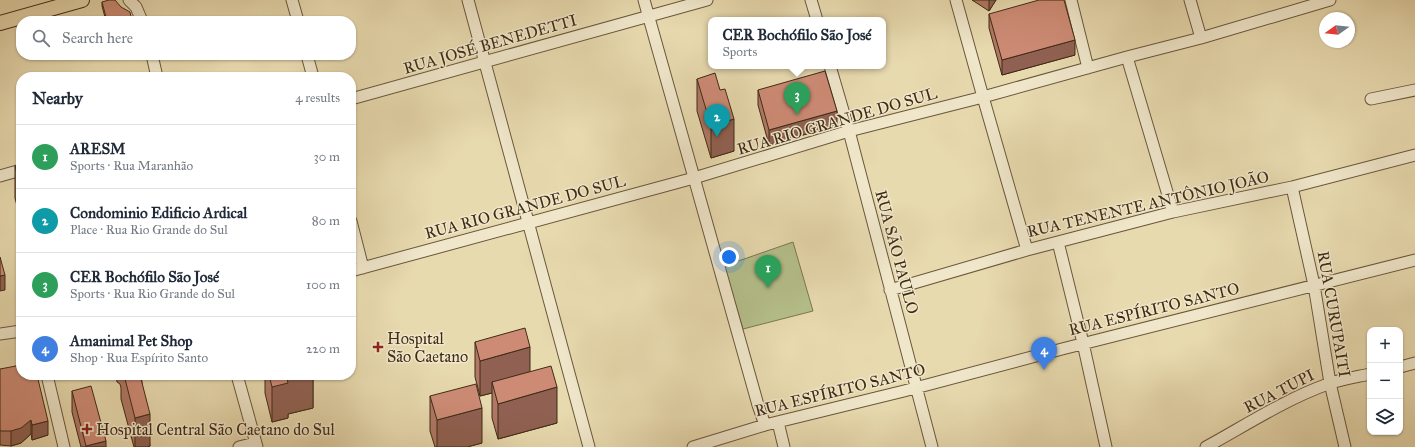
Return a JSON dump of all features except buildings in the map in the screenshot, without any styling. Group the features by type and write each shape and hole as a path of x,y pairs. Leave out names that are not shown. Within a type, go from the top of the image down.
{"main road":[{"path":"25,16 82,0"},
{"path":"0,23 16,19"}],"street":[{"path":"129,0 136,7 140,16"},
{"path":"292,0 297,16"},
{"path":"468,0 589,447"},
{"path":"644,0 758,405 765,425"},
{"name":"RUA JOSÉ BENEDETTI","path":"356,98 707,0"},
{"path":"811,0 816,17"},
{"path":"956,0 1027,250"},
{"path":"1071,0 1088,68"},
{"path":"1190,0 1200,38"},
{"name":"RUA RIO GRANDE DO SUL","path":"356,270 694,178 849,131 983,97 1200,38 1290,6 1330,0"},
{"path":"1128,57 1174,212"},
{"path":"153,60 156,72"},
{"path":"308,60 312,72"},
{"name":"RUA SÃO PAULO","path":"831,69 849,131 932,447"},
{"path":"1371,99 1415,90"},
{"name":"RUA TENENTE ANTÔNIO JOÃO","path":"890,290 1027,250 1174,212 1292,187 1415,155"},
{"path":"0,176 16,171"},
{"name":"RUA CURUPAITI","path":"1292,187 1314,285 1330,383 1345,447"},
{"path":"356,241 363,268"},
{"path":"1058,242 1083,343 1106,447"},
{"name":"RUA ESPÍRITO SANTO","path":"693,447 765,425 1083,343 1415,260"},
{"path":"0,334 16,332"},
{"path":"1403,366 1415,364"},
{"name":"RUA TUPI","path":"1206,447 1288,402 1330,383 1367,375"},
{"path":"48,380 64,447"},
{"path":"238,380 256,445 239,447"},
{"path":"778,422 784,447"}],"green space":[{"path":"793,242 813,311 743,329 724,266"}],"place":[{"name":"CER Bochófilo São José","path":"797,115"},
{"name":"Condominio Edificio Ardical","path":"717,137"},
{"name":"ARESM","path":"768,288"},
{"name":"Hospital São Caetano","path":"378,347"},
{"name":"Amanimal Pet Shop","path":"1044,370"},
{"name":"Hospital Central São Caetano do Sul","path":"87,429"}]}
